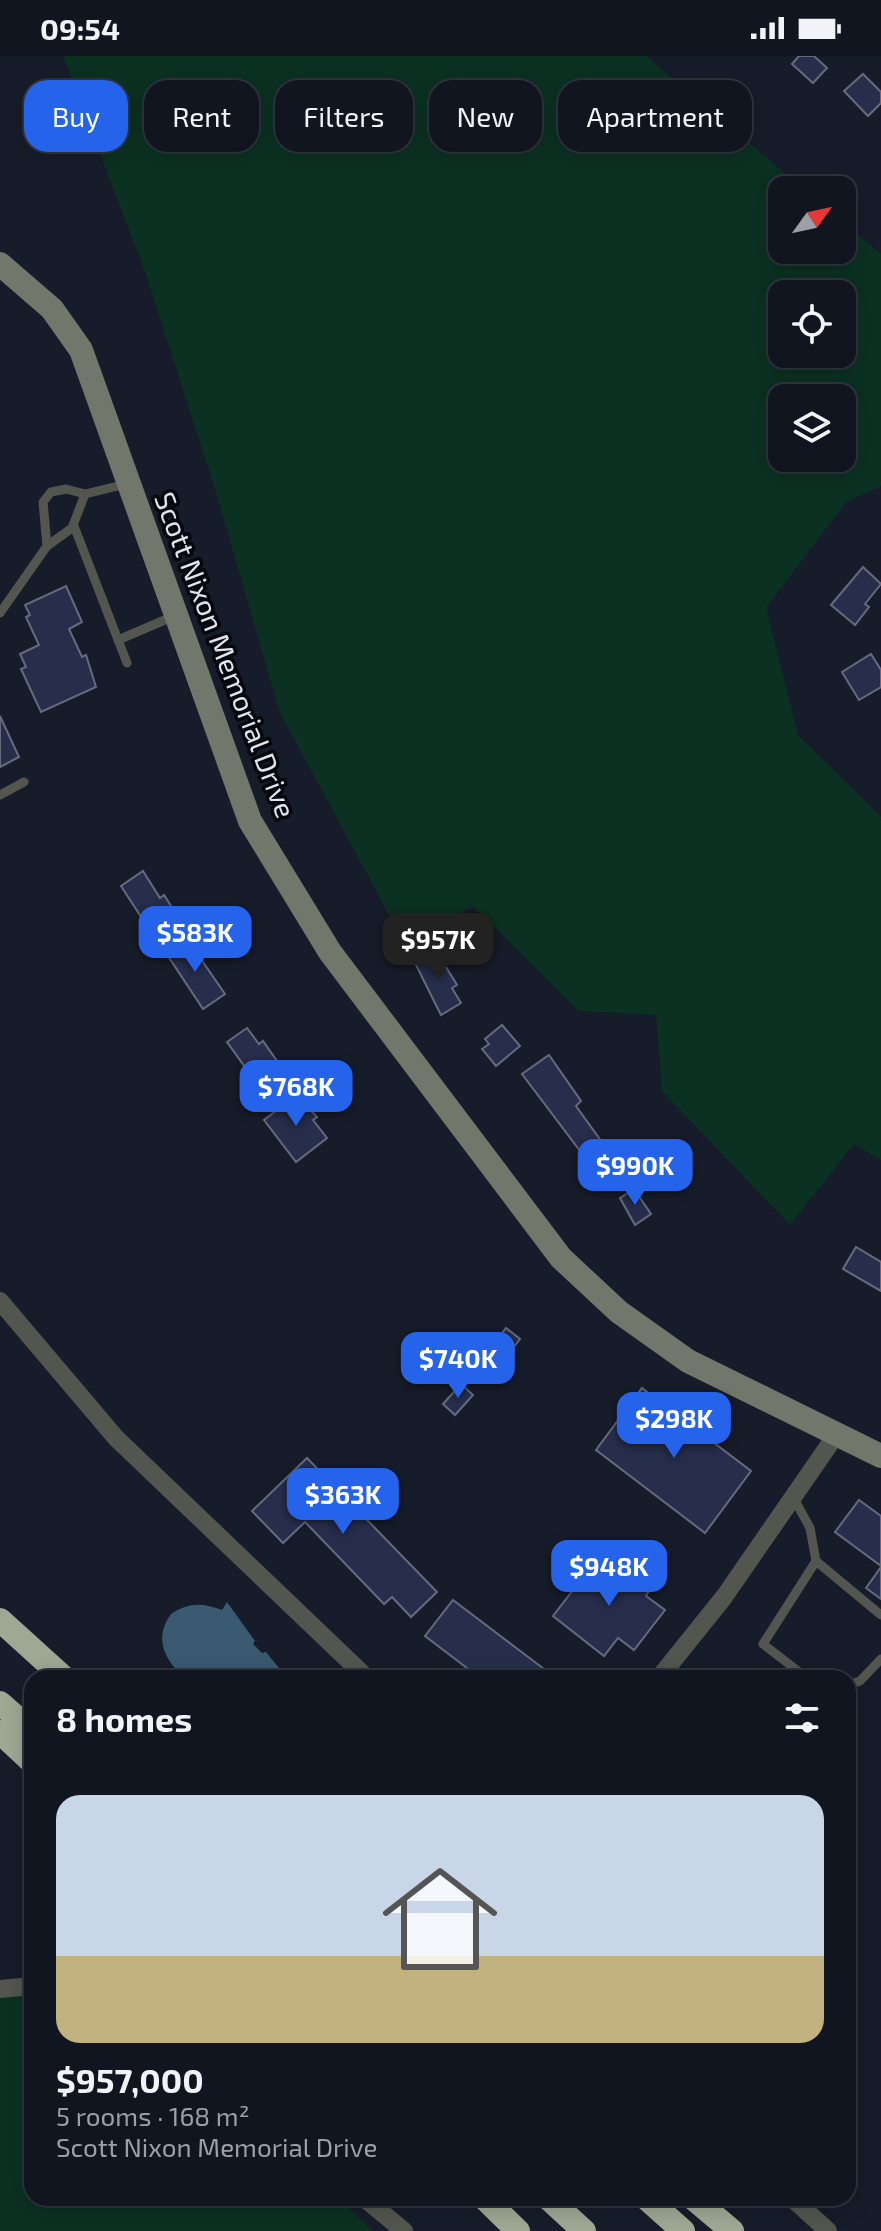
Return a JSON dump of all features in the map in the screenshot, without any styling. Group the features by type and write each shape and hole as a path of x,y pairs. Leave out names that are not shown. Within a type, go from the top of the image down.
{"highway":[{"path":"0,1620 55,1670"},
{"path":"0,1703 24,1724"},
{"path":"0,1732 24,1754"},
{"path":"492,2206 517,2231"},
{"path":"557,2206 584,2231"},
{"path":"655,2206 683,2231"},
{"path":"702,2206 732,2231"}],"main road":[{"name":"Scott Nixon Memorial Drive","path":"0,264 52,309 81,350 250,821 330,952 561,1258 619,1312 688,1361 881,1456"}],"street":[{"path":"0,1301 116,1438 359,1670"},
{"path":"665,1670 724,1597 836,1435"},
{"path":"0,1989 24,1987"},
{"path":"374,2206 404,2231"},
{"path":"801,2206 828,2231"}],"lane":[{"path":"47,546 43,502 51,492 66,489 85,494 129,484"},
{"path":"0,613 47,546 74,526 85,494"},
{"path":"74,526 127,663"},
{"path":"118,640 176,615"},
{"path":"0,795 24,782"},
{"path":"793,1497 810,1528 816,1561 881,1615"},
{"path":"797,1670 763,1644 816,1561"},
{"path":"856,1682 881,1659"}],"green space":[{"path":"63,56 646,56 674,80 558,80 558,152 752,152 752,145 788,176 768,176 768,264 856,264 856,233 881,254 881,486 846,502 766,608 798,735 881,817 881,1160 854,1144 790,1225 662,1091 656,1015 579,1011 474,907 400,935 280,713 215,489 145,272 99,152 128,152 128,80 72,80"},
{"path":"24,1988 24,2206 346,2206 373,2231 0,2231 0,1992"}],"water":[{"path":"227,1602 255,1641 253,1644 262,1653 266,1652 281,1670 178,1670 167,1657 162,1641 171,1614 196,1605 222,1610"}],"building":[{"path":"799,56 814,56 827,68 813,83 792,64"},
{"path":"863,74 881,92 881,103 868,116 844,91"},
{"path":"863,567 881,584 865,604 869,607 855,625 831,605"},
{"path":"66,586 82,622 69,629 82,657 86,655 96,687 41,712 21,669 26,667 20,654 39,645 26,617 30,615 25,605"},
{"path":"871,654 881,670 881,687 859,700 842,672"},
{"path":"0,716 19,757 0,767"},
{"path":"143,871 160,898 164,895 173,909 147,926 121,886"},
{"path":"187,939 225,994 203,1009 166,953"},
{"path":"435,949 457,985 452,988 461,1003 441,1015 414,961"},
{"path":"502,1025 520,1046 496,1066 482,1049 489,1044 485,1039"},
{"path":"247,1028 259,1044 263,1041 284,1071 260,1088 227,1042"},
{"path":"549,1055 581,1101 576,1106 620,1167 602,1180 522,1074"},
{"path":"297,1095 317,1117 313,1120 327,1138 296,1162 264,1120"},
{"path":"634,1189 651,1214 635,1225 620,1198"},
{"path":"856,1247 881,1262 881,1291 843,1269"},
{"path":"506,1328 520,1339 510,1352 496,1341"},
{"path":"461,1384 473,1395 455,1415 443,1404"},
{"path":"642,1388 751,1471 705,1533 596,1450"},
{"path":"307,1458 437,1592 411,1617 392,1597 384,1604 305,1522 283,1543 252,1511"},
{"path":"859,1500 881,1516 881,1566 835,1532"},
{"path":"601,1554 649,1591 646,1596 665,1610 634,1650 618,1638 604,1656 553,1616"},
{"path":"881,1567 881,1599 866,1588"},
{"path":"453,1600 545,1670 470,1670 425,1636"}]}
